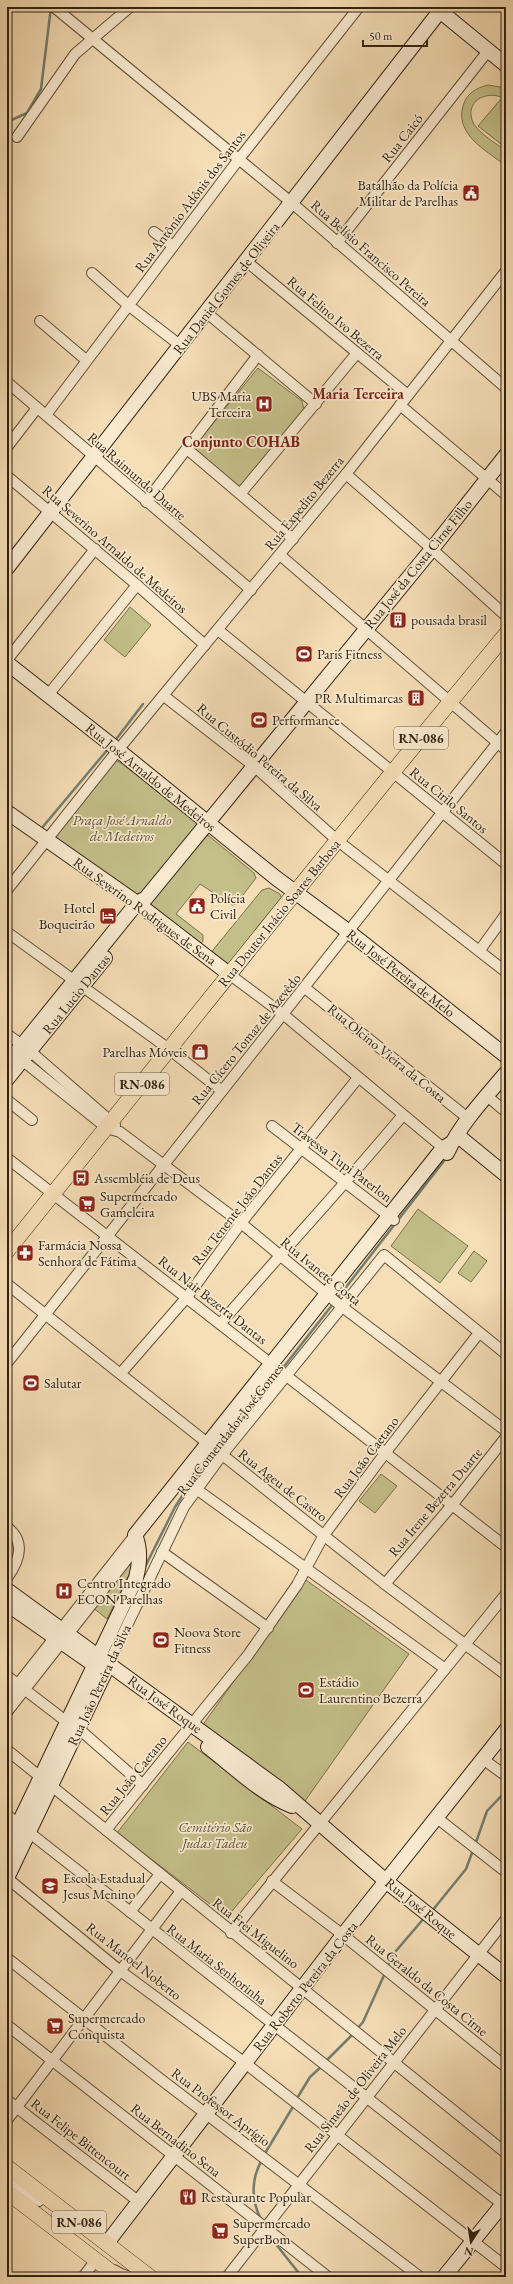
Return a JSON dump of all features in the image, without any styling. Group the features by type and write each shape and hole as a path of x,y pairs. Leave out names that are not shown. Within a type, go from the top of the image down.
{"main road":[{"name":"Rua Doutor Inácio Soares Barbosa","path":"54,1194 113,1127 169,1049 506,634"},
{"name":"RN-086","path":"7,1251 54,1194"},
{"name":"RN-086","path":"7,2167 150,2277"},
{"name":"RN-086","path":"7,2192 118,2277"}],"street":[{"name":"Rua Belísio Francisco Pereira","path":"54,7 292,203 506,388"},
{"path":"17,137 75,54 130,7"},
{"name":"Rua Antônio Adônis dos Santos","path":"46,415 239,159 359,7"},
{"path":"439,8 488,51 505,62"},
{"name":"Rua Daniel Gomes de Oliveira","path":"7,568 95,458 292,203 439,8"},
{"name":"Rua Caicó","path":"337,243 488,51"},
{"path":"154,232 173,246"},
{"name":"Rua Felino Ivo Bezerra","path":"246,262 408,395"},
{"name":"Rua Expedito Bezerra","path":"7,890 118,750 346,474 452,341 506,270"},
{"path":"92,273 128,305 181,346"},
{"path":"207,313 316,404"},
{"path":"40,321 86,360"},
{"path":"241,493 357,353"},
{"path":"146,502 258,356"},
{"name":"Rua Raimundo Duarte","path":"7,382 251,590"},
{"path":"400,405 487,477 506,495"},
{"path":"7,447 37,408"},
{"path":"187,449 241,493 293,539"},
{"name":"Rua José da Costa Cirne Filho","path":"208,823 432,549 487,477 506,455"},
{"path":"346,474 506,616"},
{"name":"Rua Severino Arnaldo de Medeiros","path":"7,476 95,549 205,645"},
{"path":"7,662 95,549"},
{"path":"280,555 367,628 506,750"},
{"path":"48,695 137,585"},
{"name":"Rua Cirilo Santos","path":"218,630 392,773 443,812 506,864"},
{"name":"Rua José Arnaldo de Medeiros","path":"7,662 295,892"},
{"name":"Rua Custódio Pereira da Silva","path":"164,696 255,767 338,841 480,950 506,972"},
{"name":"Rua Cícero Tomaz de Azevêdo","path":"7,1363 284,1015 506,732"},
{"name":"Rua Severino Rodrigues de Sena","path":"7,812 46,840 142,903 229,974 284,1015 403,1115 450,1145"},
{"name":"Rua Lucio Dantas","path":"7,1079 17,1054 79,983 208,823"},
{"name":"Rua José Pereira de Melo","path":"295,892 349,932 506,1056"},
{"path":"480,950 506,914"},
{"path":"7,932 169,1049 222,1091"},
{"name":"Rua Olcino Vieira da Costa","path":"305,988 469,1119"},
{"name":"Rua Ivanete Costa","path":"7,1034 17,1054 241,1223 333,1300 506,1431"},
{"name":"Rua Comendador José Gomes","path":"7,1712 21,1687 61,1635 137,1540 188,1483 333,1300 392,1218 506,1073"},
{"name":"Rua Tenente João Dantas","path":"121,1373 187,1297 241,1223 358,1078"},
{"path":"487,1096 506,1112"},
{"path":"7,1100 32,1120"},
{"path":"221,1323 279,1255 346,1183 403,1115"},
{"name":"Travessa Tupi Paterlon","path":"272,1126 392,1218"},
{"path":"450,1145 506,1175"},
{"name":"Rua Nair Bezerra Dantas","path":"7,1158 506,1546"},
{"path":"333,1300 384,1255 506,1354"},
{"name":"Rua Ageu de Castro","path":"7,1284 385,1584 506,1675"},
{"name":"Rua João Caetano","path":"106,1830 144,1785 268,1628 307,1568 324,1535 386,1452 479,1333"},
{"name":"Rua Irene Bezerra Duarte","path":"385,1584 453,1504 506,1437"},
{"path":"188,1483 444,1668"},
{"name":"Rua João Pereira da Silva","path":"7,1878 24,1828 46,1782 67,1722 101,1664 162,1552 184,1507 188,1483"},
{"path":"7,1527 15,1533 19,1542 17,1559 7,1578"},
{"name":"Rua João Pereira da Silva","path":"46,1782 79,1729 101,1664 136,1578 140,1562 137,1540"},
{"path":"162,1552 268,1628"},
{"name":"Rua José Roque","path":"7,1590 61,1635 190,1727 280,1788 300,1808 387,1882 506,1976"},
{"path":"231,1933 272,1881 320,1825 444,1668 466,1644 506,1594"},
{"name":"Rua José Roque","path":"7,1604 61,1635"},
{"path":"7,1676 67,1722"},
{"name":"Rua Comendador José Gomes","path":"7,1698 21,1687"},
{"path":"79,1729 144,1785"},
{"name":"Rua Roberto Pereira da Costa","path":"107,2243 343,1935 387,1882 506,1730"},
{"name":"Rua Frei Miguelino","path":"7,1750 231,1933 303,1989 506,2153"},
{"path":"483,1759 506,1776"},
{"name":"Rua Maria Senhorinha","path":"7,1815 365,2099 505,2204"},
{"path":"437,1818 506,1872"},
{"name":"Rua João Pereira da Silva","path":"7,1848 24,1828"},
{"path":"130,1912 160,1874"},
{"name":"Rua Manoel Noberto","path":"7,1878 119,1970 246,2063 506,2267"},
{"name":"Rua Geraldo da Costa Cirne","path":"272,1881 343,1935 506,2067"},
{"path":"7,2120 150,1929 181,1892"},
{"name":"Rua Simeão de Oliveira Melo","path":"227,2277 336,2135 506,1919"},
{"name":"Rua Professor Aprígio","path":"7,1958 206,2114 420,2277"},
{"name":"Rua Bernadino Sena","path":"7,2025 328,2277"},
{"name":"Rua Felipe Bittencourt","path":"7,2100 138,2201"},
{"path":"7,2177 138,2277"},
{"path":"7,2188 121,2274 130,2277"},
{"path":"444,2277 505,2204"},
{"path":"83,2277 96,2260"}],"green space":[{"path":"488,85 506,88 506,100 494,95 481,98 472,106 472,120 482,133 506,151 506,166 481,148 474,141 468,134 462,116 466,98 479,88"},
{"path":"500,100 506,105 506,148 478,126"},
{"path":"258,368 302,401 304,410 242,488 237,489 196,453 197,443"},
{"path":"130,607 151,625 125,657 104,640"},
{"name":"Praça José Arnaldo de Medeiros","path":"112,761 121,763 196,822 197,826 137,897 54,841 53,833"},
{"path":"205,835 209,836 254,873 256,878 236,904 232,905 200,884 176,914 203,935 203,941 199,946 148,906"},
{"path":"269,888 280,894 282,899 228,967 212,954 213,950 262,890"},
{"path":"418,1209 468,1246 440,1283 391,1246"},
{"path":"474,1251 487,1261 471,1282 458,1273"},
{"path":"381,1474 397,1486 375,1513 359,1501"},
{"path":"126,1561 131,1564 132,1569 107,1619 92,1607"},
{"name":"Estádio Laurentino Bezerra","path":"306,1580 409,1654 305,1801 202,1726"},
{"name":"Cemitério São Judas Tadeu","path":"188,1742 302,1829 227,1917 117,1833"}],"waterway":[{"path":"7,122 27,113 41,89 51,7"},
{"path":"114,742 143,704"},
{"path":"41,829 108,749"},
{"path":"336,1300 447,1157"},
{"path":"282,1369 333,1304"},
{"path":"219,1449 279,1373"},
{"path":"191,1483 216,1453"},
{"path":"145,1567 175,1507 188,1487"},
{"path":"475,1845 487,1811 506,1791"},
{"path":"432,1911 466,1869 473,1850"},
{"path":"388,1967 390,1958 425,1917"},
{"path":"357,2029 363,2022 385,1973"},
{"path":"325,2062 354,2033"},
{"path":"296,2100 310,2077 322,2066"},
{"path":"264,2155 294,2105"},
{"path":"261,2219 255,2205 254,2182 258,2167 262,2160"},
{"path":"271,2238 302,2277"}],"place":[{"name":"Batalhão da Polícia Militar de Parelhas","path":"471,193"},
{"name":"UBS Maria Terceira","path":"264,404"},
{"name":"pousada brasil","path":"398,620"},
{"name":"Paris Fitness","path":"304,654"},
{"name":"PR Multimarcas","path":"416,698"},
{"name":"Performance","path":"259,720"},
{"name":"Polícia Civil","path":"197,906"},
{"name":"Hotel Boqueirão","path":"108,916"},
{"name":"Parelhas Móveis","path":"200,1052"},
{"name":"Assembléia de Deus","path":"81,1178"},
{"name":"Supermercado Gameleira","path":"87,1204"},
{"name":"Farmácia Nossa Senhora de Fátima","path":"25,1253"},
{"name":"Salutar","path":"31,1383"},
{"name":"Centro Integrado ECON Parelhas","path":"64,1591"},
{"name":"Noova Store Fitness","path":"161,1640"},
{"name":"Estádio Laurentino Bezerra","path":"306,1690"},
{"name":"Escola Estadual Jesus Menino","path":"50,1886"},
{"name":"Supermercado Conquista","path":"55,2026"},
{"name":"Restaurante Popular","path":"188,2197"},
{"name":"Supermercado SuperBom","path":"220,2231"}],"district":[{"name":"Maria Terceira","path":"358,393"},
{"name":"Conjunto COHAB","path":"241,441"}]}
